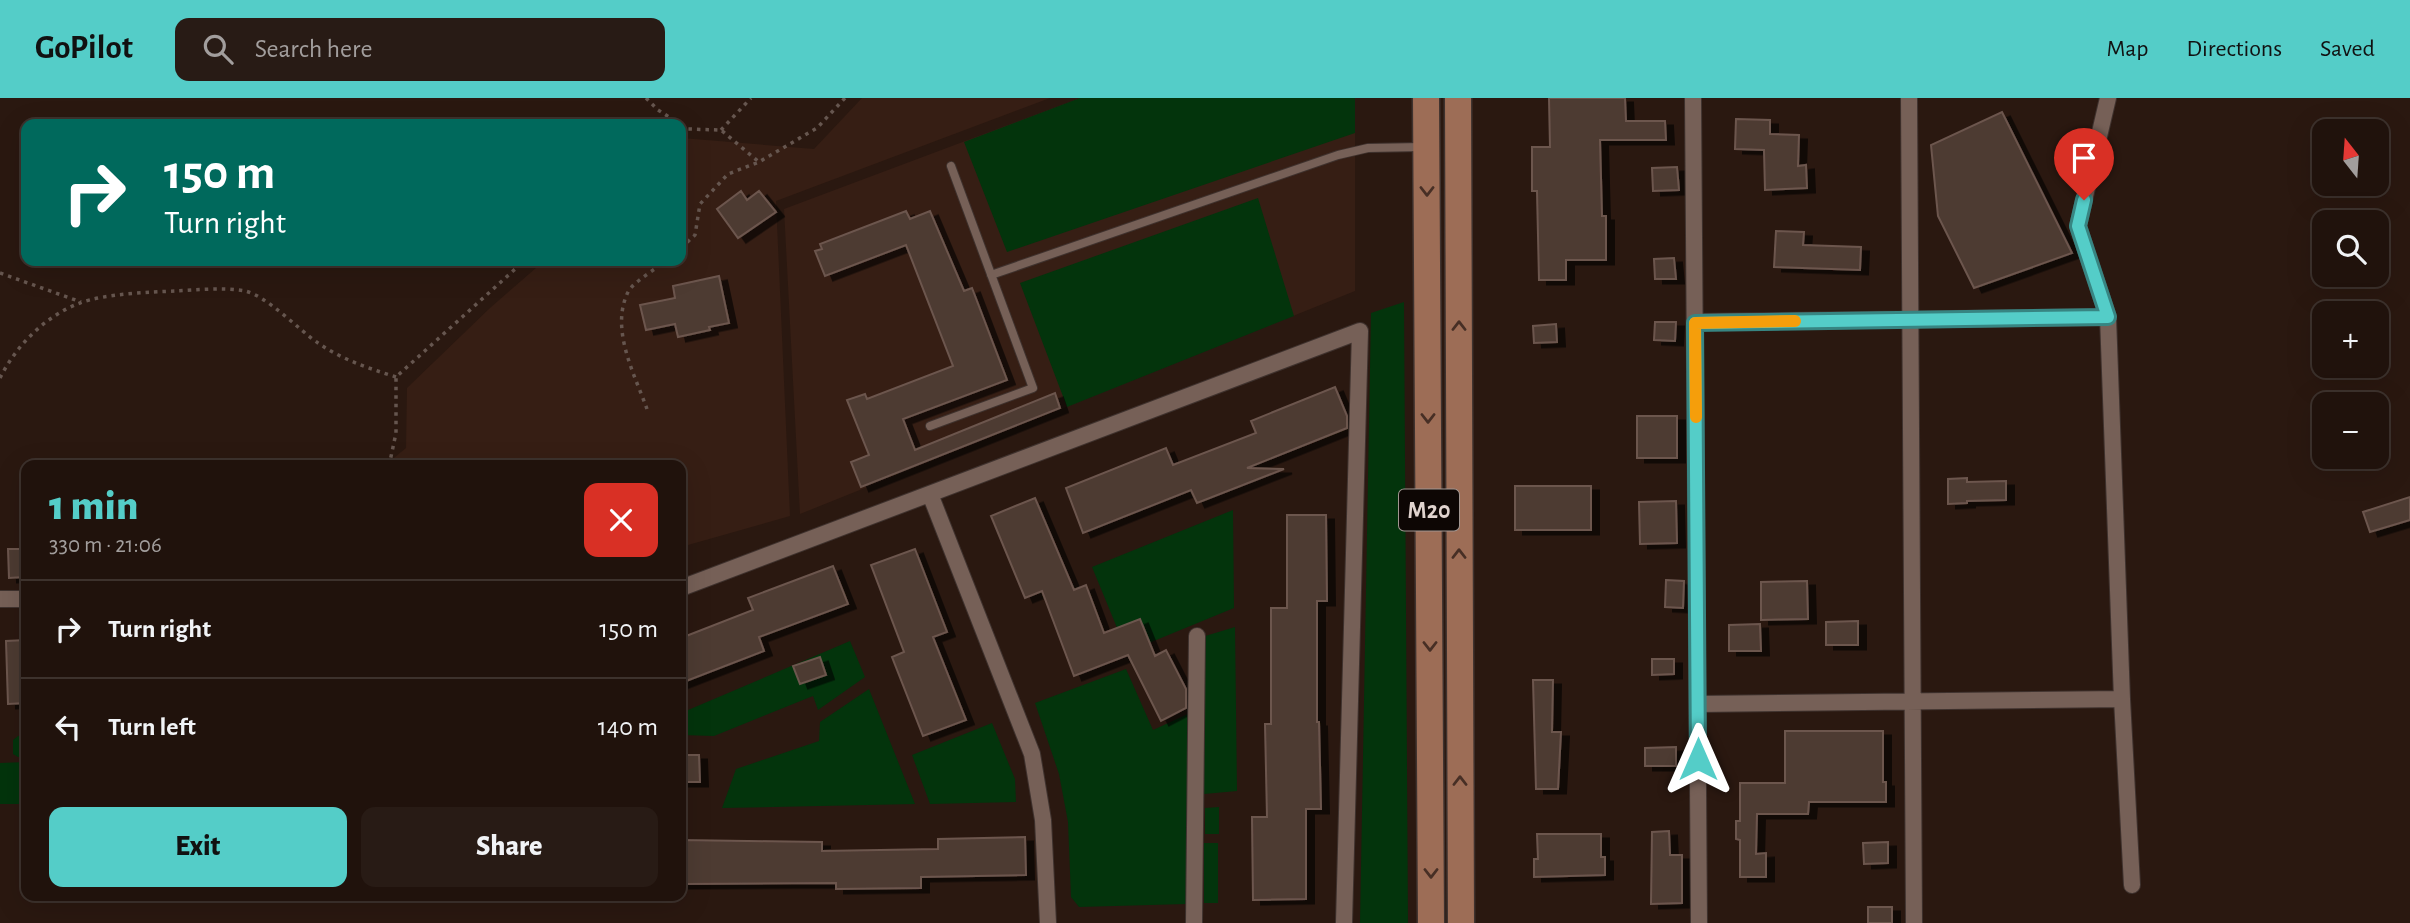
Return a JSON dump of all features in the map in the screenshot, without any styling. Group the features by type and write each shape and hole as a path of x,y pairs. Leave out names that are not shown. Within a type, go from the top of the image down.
{"main road":[{"name":"M20","path":"1426,98 1431,923"},
{"name":"M20","path":"1458,98 1461,923"}],"street":[{"path":"1693,98 1699,923"},
{"path":"1909,98 1914,923"},
{"path":"2108,98 2078,226 2108,317 2122,699 2132,885"},
{"path":"1695,323 2108,317"},
{"path":"686,586 1360,331 1344,923"},
{"path":"930,494 1032,754 1043,820 1048,923"},
{"path":"0,599 21,598"},
{"path":"1194,923 1197,636"},
{"path":"1698,705 2122,699"}],"lane":[{"path":"991,275 1338,155 1368,149 1427,147"},
{"path":"930,426 1033,388 951,166"}],"path":[{"path":"646,98 671,119"},
{"path":"721,130 751,98"},
{"path":"686,243 695,235 700,204 727,174 758,162 817,128 845,98"},
{"path":"688,129 721,130 758,162"},
{"path":"390,460 396,433 397,377 519,266"},
{"path":"647,409 629,360 620,324 628,289 659,266"},
{"path":"0,273 80,302"},
{"path":"0,378 11,356 43,324 80,302 139,293 195,290 246,291 279,311 317,342 352,363 397,377"}],"shaded area":[{"path":"862,98 1050,98 776,201 790,516 686,546 686,460 391,460 406,448 407,388 538,266 686,266 686,138 814,149"},
{"path":"1080,98 1355,98 1355,291 800,514 784,209"}],"green space":[{"path":"1080,98 1355,98 1355,133 1007,252 964,142"},
{"path":"1258,198 1294,316 1067,407 1020,283"},
{"path":"1404,302 1408,923 1360,923 1371,313"},
{"path":"1233,510 1234,608 1127,652 1092,567"},
{"path":"1235,627 1237,791 1204,794 1202,637"},
{"path":"850,641 865,677 818,710 813,696 714,736 686,735 686,711"},
{"path":"1126,669 1153,730 1188,714 1186,904 1079,907 1071,897 1068,822 1059,774 1035,703"},
{"path":"869,689 915,804 722,808 736,769 819,741 820,722"},
{"path":"992,723 1015,779 1016,802 930,804 912,755"},
{"path":"21,736 21,757 13,754 13,740"},
{"path":"21,762 21,804 0,804 0,763"},
{"path":"1219,807 1219,834 1205,834 1205,808"},
{"path":"1204,843 1218,843 1218,903 1204,903"}],"building":[{"path":"1549,98 1625,98 1626,121 1665,121 1666,140 1600,140 1602,216 1606,216 1606,260 1566,260 1566,280 1539,280 1537,191 1532,191 1532,147 1550,147"},
{"path":"2002,112 2072,253 1974,288 1938,216 1931,145"},
{"path":"1736,119 1770,120 1770,134 1799,135 1798,166 1806,165 1807,188 1765,190 1764,150 1735,149"},
{"path":"1677,167 1679,190 1653,191 1652,168"},
{"path":"741,191 747,200 759,191 776,212 738,238 717,209"},
{"path":"906,211 910,219 930,211 964,291 972,288 1007,380 903,419 915,450 1055,393 1060,408 861,487 851,462 869,455 847,400 865,394 867,399 953,366 906,245 825,276 815,251 822,249 820,244"},
{"path":"1776,231 1804,232 1803,245 1861,247 1860,270 1774,267"},
{"path":"1674,258 1676,279 1655,279 1654,259"},
{"path":"719,276 729,323 678,337 675,324 646,330 640,305 675,298 673,286"},
{"path":"1655,322 1676,322 1675,341 1654,340"},
{"path":"1556,324 1557,342 1534,343 1533,326"},
{"path":"1335,387 1347,416 1347,428 1247,468 1284,469 1197,503 1191,490 1083,533 1066,488 1166,448 1173,465 1256,433 1251,421"},
{"path":"1637,416 1677,416 1677,458 1637,458"},
{"path":"1967,478 1967,482 2006,481 2006,500 1948,504 1948,479"},
{"path":"1515,486 1591,486 1591,530 1515,530"},
{"path":"2410,497 2410,520 2370,532 2363,512"},
{"path":"1035,498 1074,590 1086,585 1104,633 1140,619 1155,656 1166,650 1186,689 1186,708 1161,721 1128,655 1074,676 1042,591 1025,598 991,516"},
{"path":"1676,501 1677,543 1640,544 1639,502"},
{"path":"1287,515 1326,515 1327,601 1317,601 1317,722 1321,809 1306,809 1306,899 1253,900 1252,817 1267,817 1265,724 1271,724 1271,608 1287,608"},
{"path":"8,549 21,549 21,577 9,578"},
{"path":"915,549 947,632 933,637 966,720 923,736 892,657 904,652 871,565"},
{"path":"833,566 848,604 759,637 764,651 686,681 686,636 753,610 748,598"},
{"path":"1666,580 1684,581 1683,608 1665,607"},
{"path":"1807,581 1808,619 1761,620 1761,582"},
{"path":"1858,621 1858,645 1826,645 1826,622"},
{"path":"1760,624 1761,651 1729,651 1729,625"},
{"path":"21,640 21,703 8,704 6,641"},
{"path":"820,657 826,675 800,684 793,666"},
{"path":"1652,659 1674,659 1674,674 1652,675"},
{"path":"1533,680 1553,680 1552,732 1561,732 1558,789 1536,789"},
{"path":"1785,731 1883,731 1883,782 1886,782 1886,802 1809,802 1808,814 1757,814 1756,854 1766,853 1766,877 1740,877 1740,840 1736,839 1736,821 1740,821 1740,783 1785,783"},
{"path":"1676,747 1676,766 1645,766 1645,748"},
{"path":"686,755 699,755 700,782 686,782"},
{"path":"1669,831 1670,855 1682,855 1682,903 1651,904 1652,832"},
{"path":"1537,834 1601,834 1601,857 1605,857 1605,875 1534,877 1534,859 1538,859"},
{"path":"1025,837 1026,875 921,877 921,888 836,889 836,883 686,884 686,840 822,842 822,851 938,849 938,839"},
{"path":"1888,842 1888,863 1864,864 1863,843"},
{"path":"1868,907 1892,907 1892,923 1868,923"}],"slow traffic":[{"path":"1696,417 1695,323 1795,321"}],"route":[{"path":"1698,759 1695,323 2108,317 2078,226 2084,200"}]}
